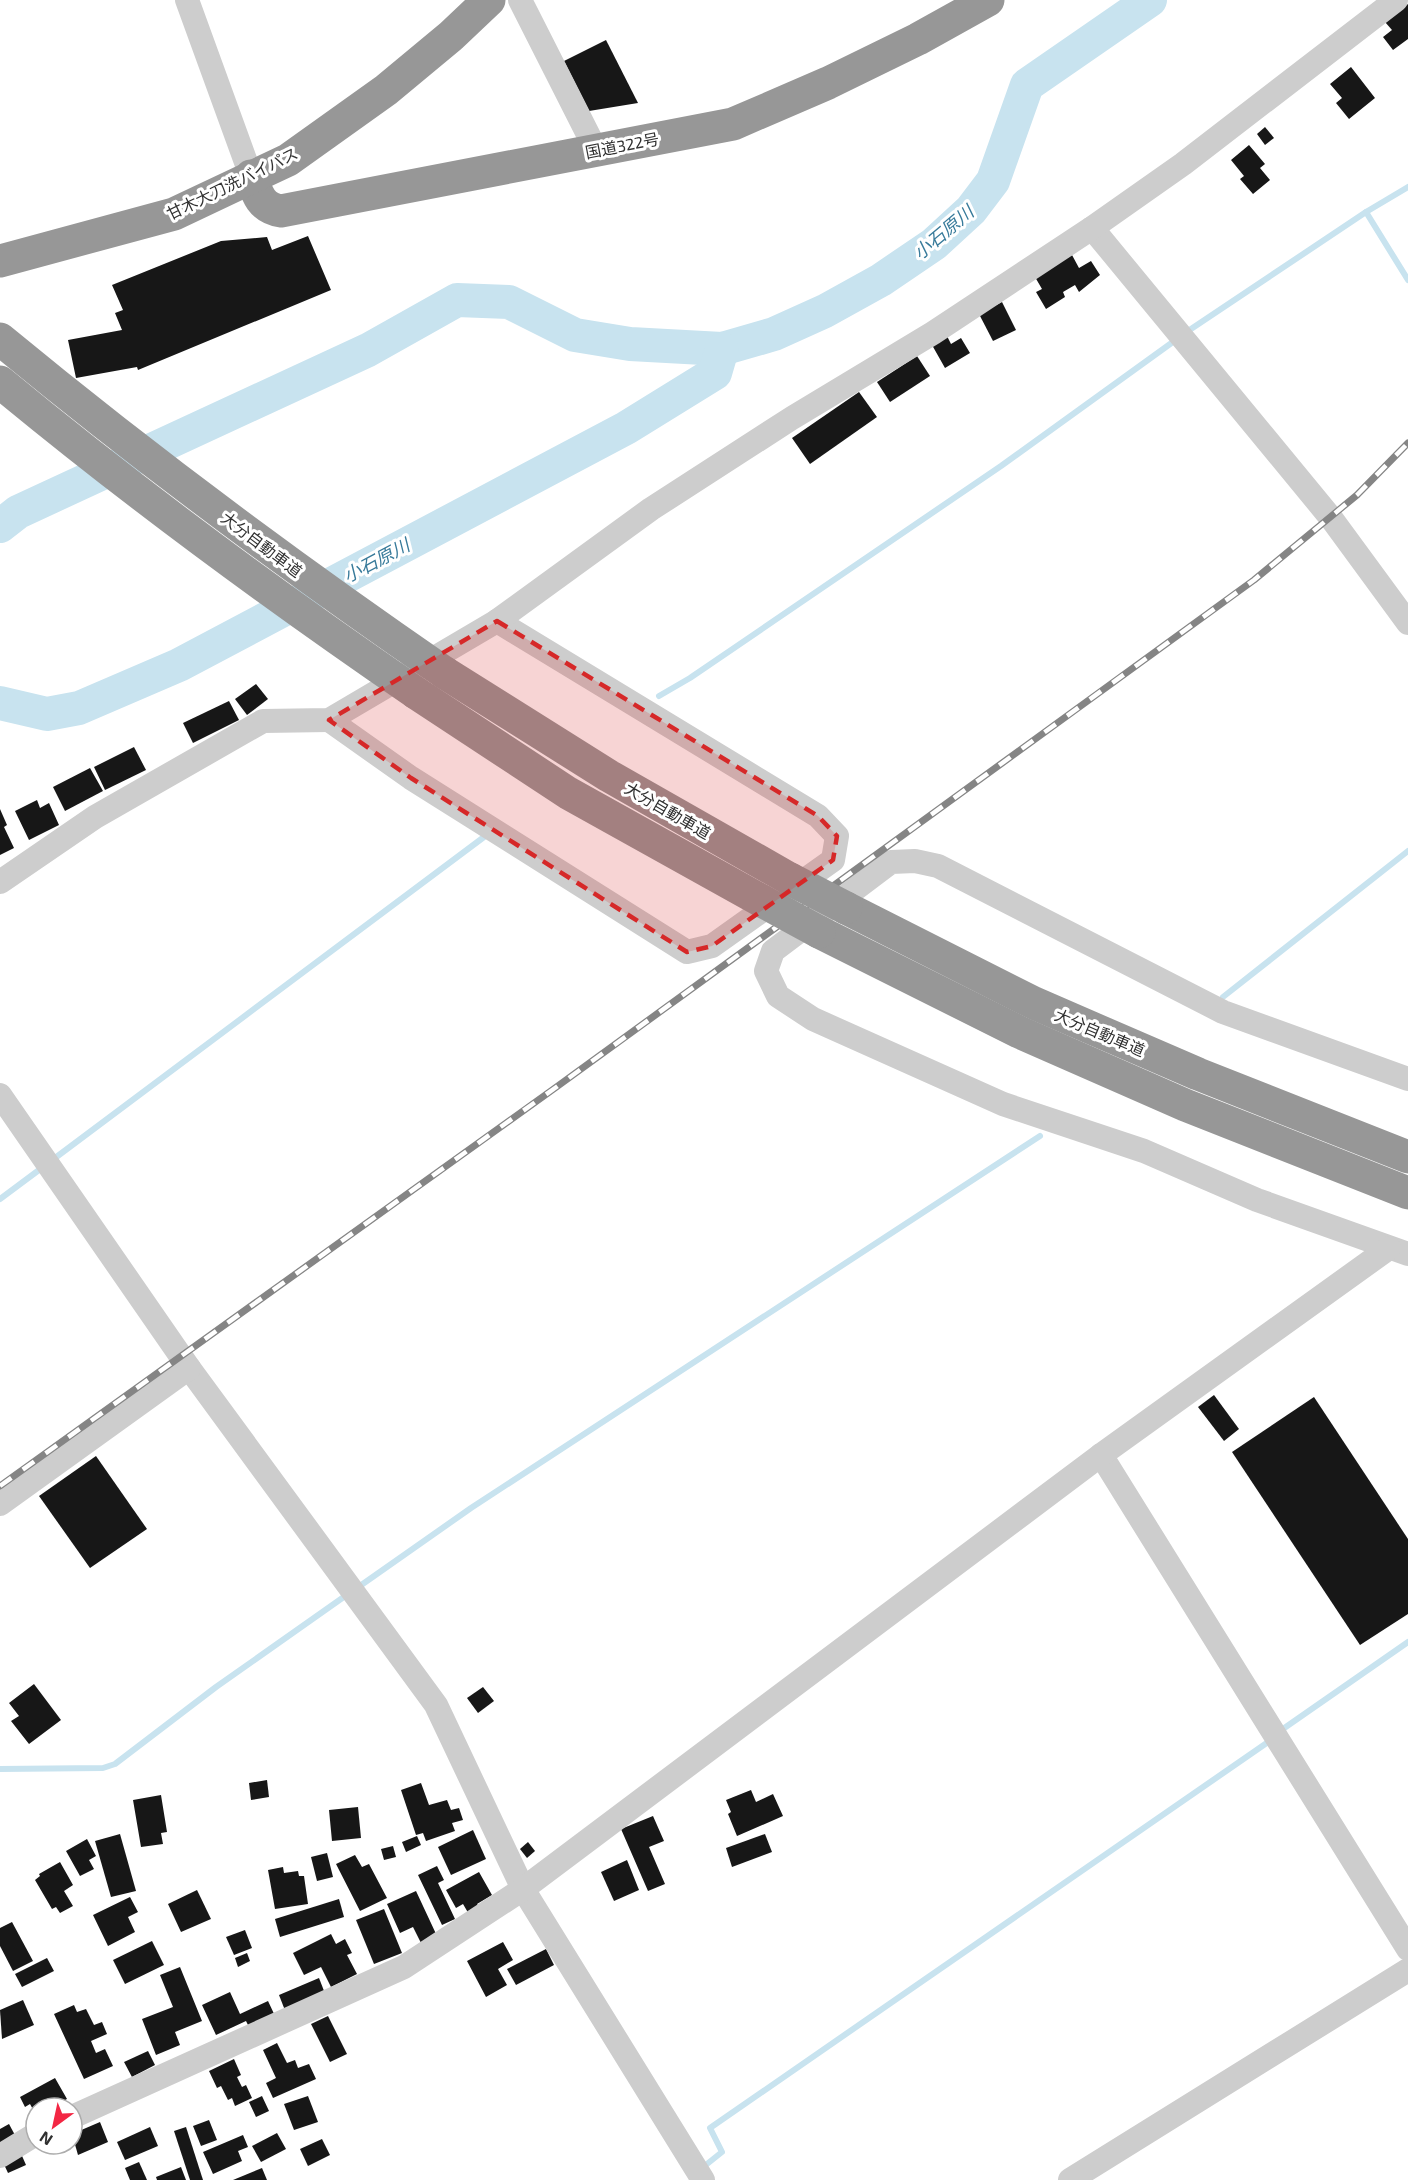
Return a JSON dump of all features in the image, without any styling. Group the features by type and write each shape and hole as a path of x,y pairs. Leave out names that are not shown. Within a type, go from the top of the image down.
{"highway":[{"name":"甘木大刀洗バイパス","path":"0,261 174,214 288,160 386,90 451,36 489,0"},
{"name":"国道322号","path":"251,176 257,195 264,205 281,211 732,124 828,83 918,39 988,0"},
{"name":"大分自動車道","path":"0,339 115,434 289,565 445,673 609,776 790,879 1034,1004 1208,1078 1408,1157"},
{"name":"大分自動車道","path":"0,382 92,459 269,592 416,693 568,793 819,932 1061,1050 1185,1105 1408,1193"}],"street":[{"path":"187,0 251,176"},
{"path":"520,0 596,150"},
{"path":"0,882 95,817 263,720 329,720 497,621 651,509 792,418 933,333 1092,228 1183,164 1396,0"},
{"path":"1092,228 1331,518 1408,623"},
{"path":"329,720 411,778 687,952 712,946 833,860 837,836 818,816 497,621"},
{"path":"1398,1251 1257,1200 1144,1151 1003,1104 813,1018 778,996 766,971 773,951 891,862 915,861 938,866 1223,1012 1408,1079"},
{"path":"0,1095 189,1368 436,1705 523,1889 704,2180"},
{"path":"84,2112 404,1967 523,1889 1101,1455 1398,1251"},
{"path":"0,1504 189,1368"},
{"path":"1101,1455 1408,1949"},
{"path":"1070,2180 1408,1970"},
{"path":"0,2156 24,2141"}],"highlighted area":[{"path":"497,621 818,816 837,836 833,860 712,946 687,952 411,778 329,720"}],"building":[{"path":"1408,4 1408,39 1393,50 1383,37 1392,30 1385,22"},
{"path":"606,40 638,103 589,111 564,61"},
{"path":"1351,67 1375,98 1349,119 1336,103 1342,98 1330,84"},
{"path":"1265,127 1274,138 1265,145 1257,134"},
{"path":"1249,145 1265,164 1260,168 1270,180 1253,194 1240,179 1244,176 1231,160"},
{"path":"308,236 331,290 138,370 137,367 76,378 68,340 122,330 115,313 123,310 112,285 221,241 267,237 272,250"},
{"path":"1072,255 1079,268 1091,261 1100,275 1079,292 1075,285 1063,292 1065,297 1046,309 1036,292 1042,289 1035,277"},
{"path":"1002,302 1016,330 993,341 979,314"},
{"path":"947,336 951,344 961,338 970,353 945,368 932,345"},
{"path":"917,356 930,376 890,402 877,382"},
{"path":"859,392 877,417 810,464 792,438"},
{"path":"256,684 268,699 247,715 235,699"},
{"path":"229,701 239,720 193,743 183,723"},
{"path":"134,747 146,770 105,790 94,767"},
{"path":"90,768 103,791 65,811 53,787"},
{"path":"37,800 40,808 49,803 59,825 29,840 15,811"},
{"path":"0,809 7,825 4,827 14,848 0,855"},
{"path":"1214,1395 1239,1429 1224,1441 1198,1407"},
{"path":"1314,1397 1408,1539 1408,1614 1360,1645 1232,1452"},
{"path":"96,1456 147,1529 90,1568 39,1496"},
{"path":"34,1684 61,1720 29,1744 11,1721 19,1716 9,1703"},
{"path":"483,1687 494,1701 478,1713 467,1698"},
{"path":"267,1780 269,1797 251,1800 249,1783"},
{"path":"421,1783 429,1805 447,1800 451,1810 459,1808 463,1820 452,1823 455,1831 426,1841 423,1833 416,1835 401,1790"},
{"path":"751,1790 756,1802 773,1794 783,1816 737,1836 728,1814 731,1812 726,1800"},
{"path":"161,1795 167,1832 161,1833 163,1844 141,1847 133,1800"},
{"path":"358,1807 361,1838 332,1841 329,1810"},
{"path":"653,1816 664,1841 649,1847 665,1884 648,1891 621,1829"},
{"path":"473,1830 486,1859 451,1875 438,1847"},
{"path":"120,1834 136,1891 111,1897 95,1841"},
{"path":"765,1834 772,1852 732,1867 726,1848"},
{"path":"417,1836 421,1845 406,1852 402,1842"},
{"path":"87,1839 96,1856 89,1860 94,1869 80,1876 66,1851"},
{"path":"528,1842 535,1851 527,1858 520,1849"},
{"path":"393,1846 396,1857 384,1860 381,1849"},
{"path":"327,1853 333,1877 317,1881 311,1857"},
{"path":"355,1855 362,1867 369,1864 387,1898 360,1911 336,1864"},
{"path":"627,1860 639,1890 614,1901 601,1872"},
{"path":"60,1862 73,1885 64,1891 73,1906 60,1913 56,1907 52,1909 35,1880 40,1876 39,1874"},
{"path":"437,1866 444,1880 438,1883 455,1919 442,1925 418,1875"},
{"path":"283,1867 284,1873 298,1871 299,1876 304,1876 308,1904 275,1909 268,1870"},
{"path":"479,1872 492,1895 477,1904 481,1909 470,1916 463,1904 456,1908 446,1890"},
{"path":"197,1890 211,1919 181,1932 168,1904"},
{"path":"416,1891 437,1936 421,1943 413,1927 400,1933 387,1904"},
{"path":"130,1897 138,1912 128,1917 135,1932 108,1946 93,1915"},
{"path":"339,1899 344,1917 280,1937 275,1919"},
{"path":"384,1909 402,1953 374,1964 356,1920"},
{"path":"12,1922 33,1961 13,1971 0,1946 0,1928"},
{"path":"245,1930 252,1948 234,1955 226,1937"},
{"path":"331,1934 336,1944 345,1939 352,1953 347,1955 357,1974 331,1987 321,1967 304,1975 293,1953"},
{"path":"152,1941 164,1965 125,1984 113,1960"},
{"path":"503,1942 513,1960 498,1969 507,1985 486,1997 467,1961"},
{"path":"546,1949 554,1965 516,1985 507,1969"},
{"path":"247,1953 250,1961 238,1967 235,1958"},
{"path":"47,1958 54,1971 22,1987 15,1974"},
{"path":"180,1967 202,2021 175,2032 180,2045 156,2055 142,2019 173,2007 160,1975"},
{"path":"319,1978 326,1996 286,2013 279,1995"},
{"path":"230,1992 240,2014 268,2001 276,2018 250,2029 246,2021 216,2035 202,2005"},
{"path":"23,2000 34,2025 2,2039 0,2010"},
{"path":"74,2005 77,2012 86,2009 94,2025 102,2022 107,2034 91,2041 96,2053 105,2049 113,2066 84,2079 54,2014"},
{"path":"328,2016 347,2054 330,2062 311,2024"},
{"path":"277,2043 287,2063 295,2060 298,2068 309,2064 316,2079 273,2098 266,2083 276,2078 263,2050"},
{"path":"148,2051 155,2065 132,2077 124,2062"},
{"path":"234,2059 241,2075 237,2077 242,2087 246,2085 252,2098 235,2106 232,2098 228,2100 221,2086 217,2088 209,2071"},
{"path":"55,2078 65,2096 24,2096 24,2105 20,2097"},
{"path":"262,2096 269,2111 256,2117 249,2102"},
{"path":"308,2096 318,2122 294,2130 284,2104"},
{"path":"209,2120 217,2140 201,2146 193,2126"},
{"path":"100,2122 108,2142 84,2152 84,2129"},
{"path":"9,2124 16,2137 0,2146 0,2129"},
{"path":"150,2127 158,2146 125,2160 117,2142"},
{"path":"186,2127 203,2180 190,2180 174,2131"},
{"path":"277,2133 286,2149 261,2162 252,2146"},
{"path":"243,2135 248,2147 238,2151 242,2161 213,2174 203,2152"},
{"path":"322,2139 330,2155 308,2166 300,2149"},
{"path":"19,2149 26,2165 8,2173 1,2158"},
{"path":"139,2162 147,2180 130,2180 125,2168"},
{"path":"181,2167 186,2180 157,2180 156,2177"},
{"path":"262,2168 267,2180 233,2180"}],"waterway":[{"name":"小石原川","path":"0,526 18,512 368,350 457,300 509,302 575,335 630,344 722,349 774,334 825,311 881,280 934,244 971,210 993,181 1027,85 1150,0"},
{"path":"1185,333 1366,212 1408,187"},
{"path":"1366,212 1408,280"},
{"path":"659,696 690,678 1001,466 1177,339"},
{"name":"小石原川","path":"0,703 47,714 79,708 179,665 626,428 715,373 722,349"},
{"path":"51,1161 484,837"},
{"path":"1223,997 1408,851"},
{"path":"357,1588 471,1508 1040,1136"},
{"path":"0,1199 43,1167"},
{"path":"0,1769 103,1768 115,1764 216,1687 348,1594"},
{"path":"1280,1731 1408,1642"},
{"path":"702,2168 722,2152 710,2128 1271,1740"}],"railway":[{"path":"0,1486 555,1088 1254,580 1357,495 1408,443"}]}
